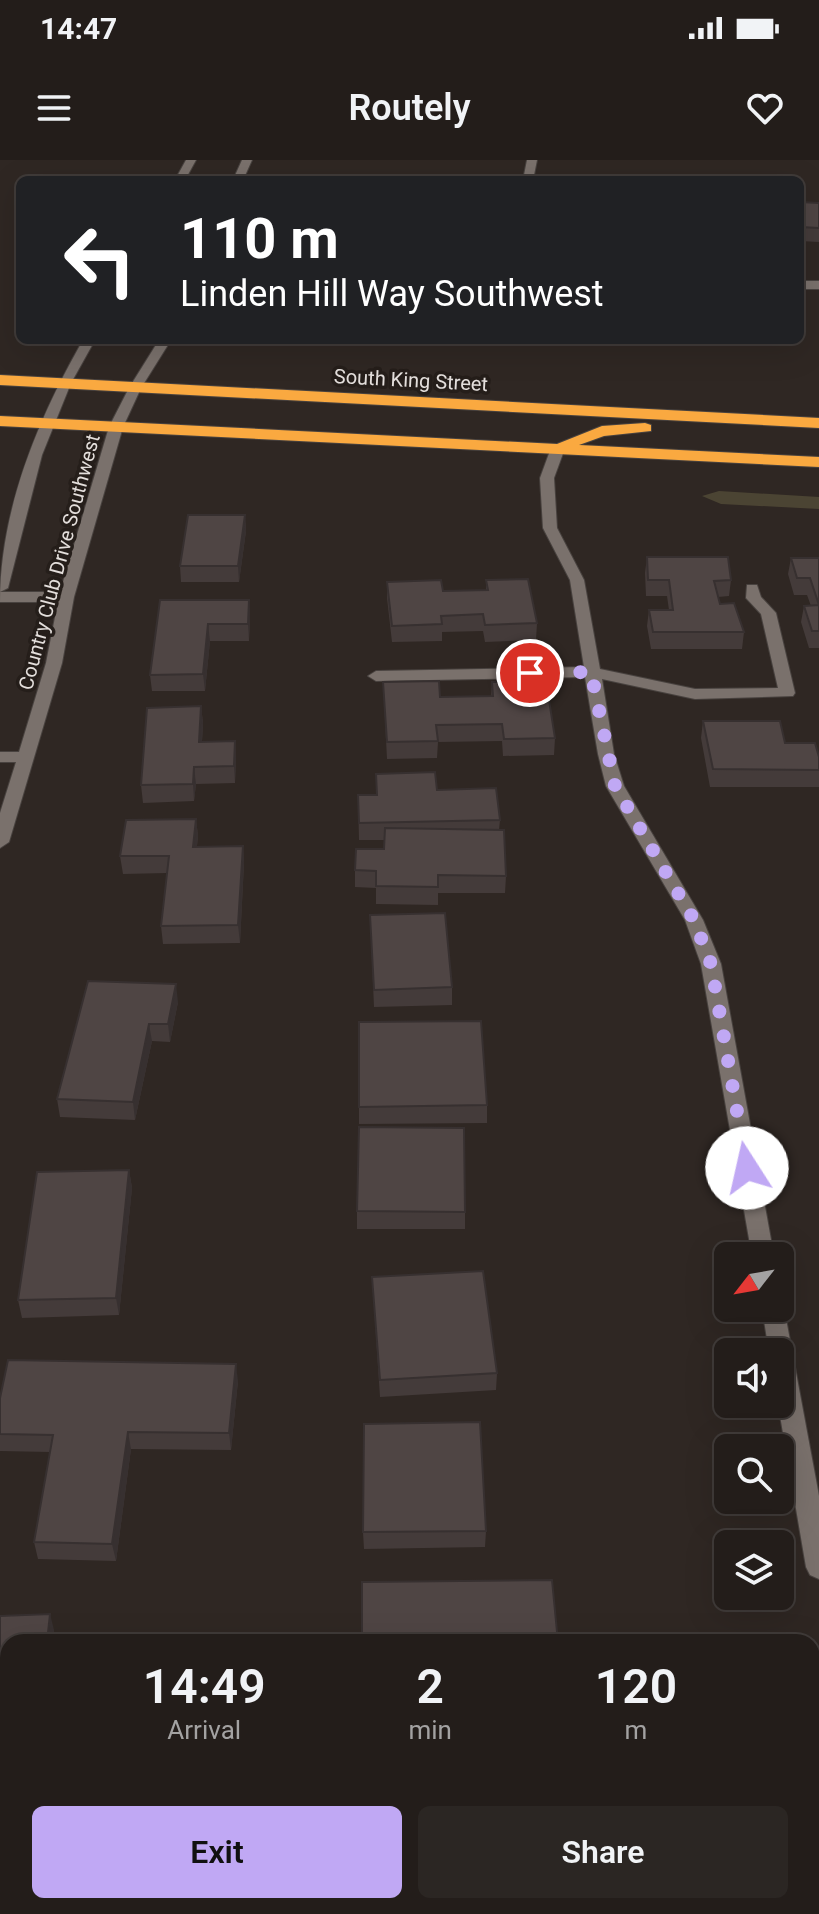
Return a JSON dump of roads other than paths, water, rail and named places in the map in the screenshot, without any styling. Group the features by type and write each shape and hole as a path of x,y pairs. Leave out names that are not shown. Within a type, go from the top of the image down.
{"highway":[{"name":"South King Street","path":"0,380 819,426"},
{"path":"0,421 819,462"},
{"path":"558,448 587,435 626,428 819,426"}],"street":[{"name":"Country Club Drive Southwest","path":"0,588 29,477 48,423 87,344"},
{"name":"Country Club Drive Southwest","path":"0,842 54,663 66,597 116,427 135,388 162,344"},
{"path":"558,448 547,478 550,528 577,580 591,672 615,786 694,920 711,964 761,1242"},
{"path":"376,676 591,672 695,694 787,693 768,613 754,598 752,588"},
{"path":"0,597 66,597"},
{"path":"0,757 26,757"},
{"path":"775,1322 819,1567"}]}
